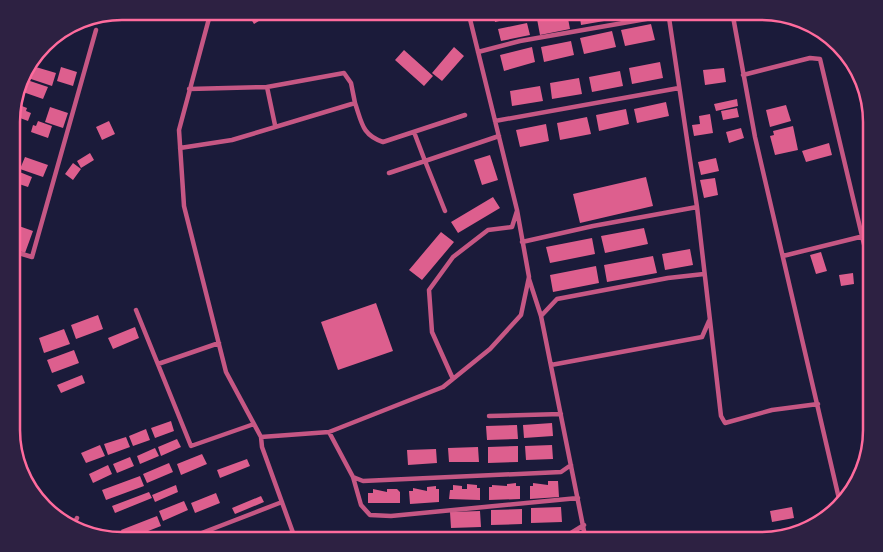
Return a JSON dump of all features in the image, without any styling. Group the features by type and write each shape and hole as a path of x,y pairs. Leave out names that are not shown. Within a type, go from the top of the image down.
{"street":[{"path":"208,20 178,130 184,206 226,372 261,438 262,447 293,532"},
{"path":"470,20 517,210 529,277 541,316 585,532"},
{"path":"478,52 520,41 632,20"},
{"path":"670,20 697,207 721,416 725,423 772,410 818,404"},
{"path":"734,20 755,137 839,496"},
{"path":"20,253 32,257 96,30"},
{"path":"744,75 810,58 820,59 863,240"},
{"path":"189,89 267,88 344,72 351,82 355,103 365,131 371,138 383,142 465,115"},
{"path":"267,88 276,125"},
{"path":"495,121 679,88"},
{"path":"180,148 232,140 276,125 284,125 355,103"},
{"path":"414,132 445,211"},
{"path":"389,173 499,136"},
{"path":"522,242 593,226 697,207"},
{"path":"453,379 432,332 429,290 453,257 488,230 512,227 517,210"},
{"path":"783,256 862,236"},
{"path":"541,316 557,299 668,278 704,274"},
{"path":"261,438 329,432 435,391 490,349 521,315 529,277"},
{"path":"136,310 191,446 254,424"},
{"path":"551,365 702,336 709,320"},
{"path":"158,364 218,343"},
{"path":"489,416 561,414"},
{"path":"329,432 354,477 361,506 370,515 391,516 578,498"},
{"path":"354,477 362,481 561,472 571,465"},
{"path":"204,532 282,502"},
{"path":"573,532 584,525"}],"building":[{"path":"252,20 260,20 254,24"},
{"path":"537,20 568,20 570,29 540,35"},
{"path":"580,20 610,20 581,25"},
{"path":"527,23 530,35 501,41 498,29"},
{"path":"651,24 655,40 625,46 621,30"},
{"path":"612,31 616,47 584,54 580,38"},
{"path":"571,41 574,55 544,62 541,47"},
{"path":"454,47 464,56 442,81 432,73"},
{"path":"532,47 535,62 504,71 500,55"},
{"path":"404,50 433,76 424,86 395,60"},
{"path":"660,62 663,78 632,84 629,68"},
{"path":"36,67 56,73 52,86 30,79"},
{"path":"61,67 77,72 73,86 57,81"},
{"path":"724,68 726,82 705,85 703,70"},
{"path":"620,71 623,86 592,92 589,77"},
{"path":"579,78 582,94 552,99 550,83"},
{"path":"29,81 48,87 43,99 24,92"},
{"path":"540,86 543,101 512,106 510,91"},
{"path":"737,99 738,106 716,111 714,104"},
{"path":"666,102 669,116 637,123 634,109"},
{"path":"786,105 791,121 770,127 766,110"},
{"path":"21,106 27,108 26,111 31,113 28,121 20,118"},
{"path":"50,107 68,113 63,128 45,122"},
{"path":"737,108 739,117 723,120 721,111"},
{"path":"626,109 629,124 599,131 596,115"},
{"path":"710,114 713,133 694,136 692,125 700,124 699,116"},
{"path":"587,117 591,134 560,140 557,123"},
{"path":"38,121 52,126 48,138 31,132 33,125 36,126"},
{"path":"109,121 115,134 102,140 96,127"},
{"path":"546,124 549,141 520,147 516,130"},
{"path":"793,126 798,150 775,155 770,136 774,135 773,131"},
{"path":"741,128 744,138 729,143 726,132"},
{"path":"829,143 832,155 806,162 802,151"},
{"path":"90,153 94,160 81,168 77,161"},
{"path":"490,155 498,180 482,185 474,160"},
{"path":"25,157 48,165 43,177 20,169"},
{"path":"716,158 719,171 701,175 698,162"},
{"path":"73,163 81,169 73,180 65,174"},
{"path":"20,172 32,177 28,187 20,184"},
{"path":"646,177 653,206 580,223 573,194"},
{"path":"715,178 718,195 704,198 700,180"},
{"path":"493,197 500,208 458,233 451,222"},
{"path":"20,226 33,231 25,253 20,251"},
{"path":"644,228 648,244 605,253 601,236"},
{"path":"441,232 454,242 422,280 409,270"},
{"path":"592,238 595,254 550,263 546,247"},
{"path":"690,249 693,265 665,270 662,254"},
{"path":"821,252 827,271 816,274 810,255"},
{"path":"653,256 657,273 607,282 604,265"},
{"path":"596,266 599,283 553,292 550,275"},
{"path":"853,273 854,284 841,286 839,275"},
{"path":"376,303 393,351 338,370 321,322"},
{"path":"98,315 103,329 76,339 71,325"},
{"path":"135,327 139,338 113,349 108,338"},
{"path":"64,329 70,344 44,353 39,338"},
{"path":"74,350 79,363 52,373 47,360"},
{"path":"82,375 85,383 61,393 57,385"},
{"path":"171,421 174,431 155,438 151,428"},
{"path":"552,423 553,436 524,438 523,425"},
{"path":"517,425 518,439 487,440 486,426"},
{"path":"146,429 150,440 133,446 129,436"},
{"path":"126,437 130,447 108,455 104,444"},
{"path":"177,439 181,447 161,456 158,447"},
{"path":"100,445 105,456 86,463 81,453"},
{"path":"552,445 553,459 526,460 525,446"},
{"path":"518,446 518,462 488,463 488,447"},
{"path":"478,447 479,462 449,462 448,448"},
{"path":"155,448 159,456 140,464 137,456"},
{"path":"436,449 437,463 408,465 407,450"},
{"path":"202,454 207,464 181,475 177,464"},
{"path":"130,457 134,466 117,473 113,464"},
{"path":"247,459 250,466 220,478 217,470"},
{"path":"169,463 173,472 147,483 143,474"},
{"path":"108,465 112,474 93,483 89,474"},
{"path":"140,476 144,486 106,500 102,490"},
{"path":"548,481 558,481 559,497 530,499 530,486 533,486 533,483 548,485"},
{"path":"516,483 516,486 520,486 520,499 489,500 489,487 492,487 492,485 507,486 507,484"},
{"path":"467,484 477,485 477,488 480,488 480,500 449,499 450,490 453,490 453,485 462,486 462,489 467,489"},
{"path":"176,485 178,492 155,502 152,495"},
{"path":"436,486 436,489 439,489 439,502 410,504 409,491 413,491 413,488 427,491 427,487"},
{"path":"373,489 387,492 387,489 397,489 400,492 400,503 368,503 368,493 373,493"},
{"path":"149,492 152,498 115,513 112,506"},
{"path":"216,493 220,503 195,513 191,503"},
{"path":"261,496 264,502 235,514 232,508"},
{"path":"184,501 188,510 163,521 159,511"},
{"path":"561,507 562,522 531,523 531,508"},
{"path":"792,507 794,518 772,522 770,511"},
{"path":"522,509 522,524 491,525 491,510"},
{"path":"480,511 481,527 451,528 450,512"},
{"path":"157,516 161,526 146,532 122,532 121,530"}]}
